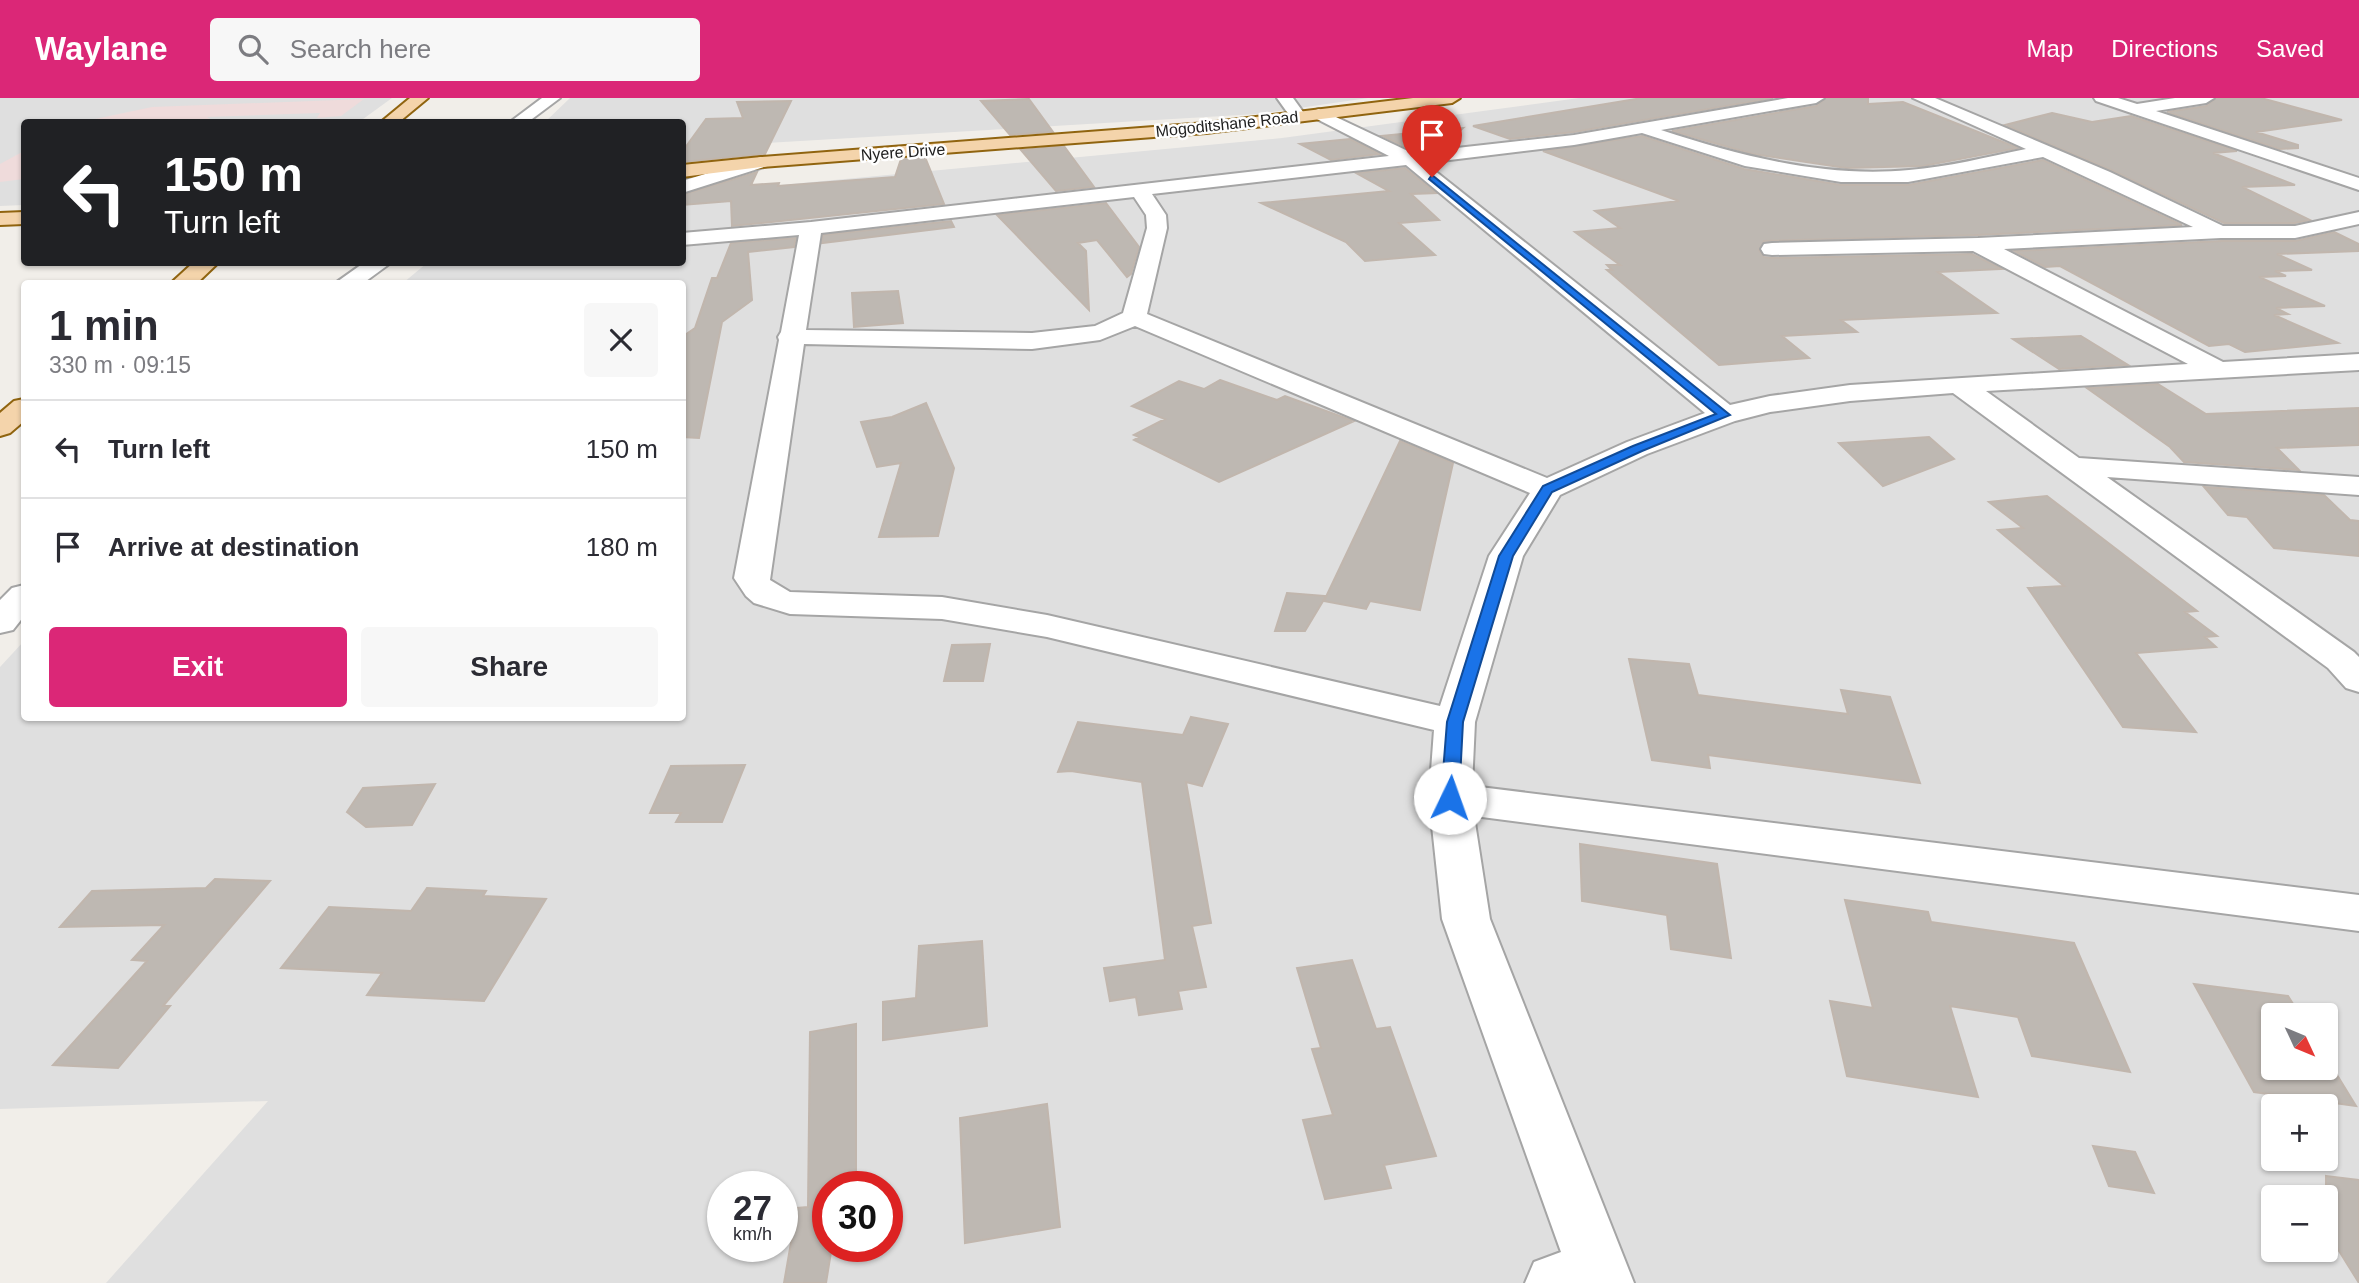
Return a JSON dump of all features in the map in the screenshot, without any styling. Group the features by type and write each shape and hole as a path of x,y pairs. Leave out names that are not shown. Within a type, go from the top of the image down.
{"main road":[{"path":"393,119 420,98"},
{"name":"Mogoditshane Road","path":"1086,138 1206,128 1452,98"},
{"name":"Nyere Drive","path":"686,169 1086,138"},
{"path":"0,206 21,206"},
{"path":"0,219 21,218"},
{"path":"186,280 203,266"},
{"path":"0,426 21,409"}],"street":[{"path":"522,119 552,98"},
{"path":"1285,98 1309,115 1411,160 1725,415"},
{"path":"686,239 811,228 1411,160 1642,129 1816,98"},
{"path":"1921,98 2046,151 2221,232"},
{"path":"2102,98 2359,184"},
{"path":"2137,109 2206,98"},
{"path":"1642,129 1760,166 1858,177 1908,176 2046,151"},
{"path":"686,159 708,157 761,162"},
{"path":"686,186 761,162"},
{"path":"1133,317 1157,228 1156,215 1140,191"},
{"path":"1772,249 2306,231 2341,220 2359,218"},
{"path":"811,228 790,337 751,578 758,592 771,599 790,603 942,608 1047,626 1455,722"},
{"path":"1978,244 2219,370"},
{"path":"352,280 374,266"},
{"path":"790,337 919,337 1032,341 1100,333 1133,317 1548,489"},
{"path":"1586,1280 1466,919 1450,798 1455,722 1506,556 1548,489 1637,448 1725,415 1770,404 1958,385 2359,362"},
{"path":"1958,385 2353,667"},
{"path":"2071,466 2359,486"},
{"path":"0,622 21,598"},
{"path":"1450,798 2359,913"}],"shaded area":[{"path":"0,98 392,98 363,119 21,119 21,205 0,206"},
{"path":"570,98 1368,98 1257,114 686,148 686,119 548,119"},
{"path":"1579,98 2359,98 2359,1283 106,1283 268,1101 0,1109 0,667 21,644 21,721 686,721 686,280 407,280 423,266 686,266 686,194 1282,138"},
{"path":"364,99 341,116 317,118 320,113 207,117 210,119 95,119 152,107"},
{"path":"21,153 21,179 0,182 0,164"}],"building":[{"path":"1642,98 1773,98 1574,132 1510,139 1473,126"},
{"path":"1826,98 1868,98 1868,104 1903,102 2018,148 1923,166 1846,168 1753,154 1672,131 1816,106"},
{"path":"2216,98 2261,98 2342,120 2256,132 2298,145 2298,148 2279,149 2167,112 2206,106"},
{"path":"1029,99 1053,132 1010,135 981,101"},
{"path":"791,101 765,154 686,162 686,146 706,119 743,118 737,102"},
{"path":"2052,113 2092,122 2131,116 2237,151 2213,153 2295,185 2242,187 2310,220 2295,223 2224,223 2111,170 2005,125"},
{"path":"1463,128 1442,147 1412,150 1382,136"},
{"path":"1642,136 1744,169 1841,185 1908,185 2043,160 2182,225 1978,235 1764,241 1759,250 1764,257 1772,258 1972,254 2002,269 1938,272 1997,313 1841,320 1857,332 1782,336 1809,358 1719,365 1607,270 1612,270 1607,265 1620,265 1575,232 1620,228 1595,211 1679,201 1543,151"},
{"path":"1350,139 1380,154 1331,160 1300,144"},
{"path":"1064,146 1094,187 1056,191 1021,150"},
{"path":"925,157 944,204 732,226 731,201 686,205 686,194 757,172 751,185 779,183 778,186 895,177 901,159"},
{"path":"1405,168 1436,193 1411,194 1439,220 1399,223 1435,255 1365,261 1346,242 1261,203 1389,191 1356,173"},
{"path":"1106,203 1139,247 1131,274 1127,277 1097,240 1078,243 1086,251 1089,310 997,215"},
{"path":"951,221 954,227 822,243 823,235"},
{"path":"2334,232 2359,244 2359,251 2277,254 2312,270 2275,271 2286,276 2259,277 2325,306 2276,308 2288,314 2274,315 2338,343 2245,352 2229,344 2209,346 2060,266 2045,267 2014,251 2221,241 2295,241"},
{"path":"796,238 794,247 748,252 752,300 722,322 699,438 686,437 686,334 695,328 712,278 717,278 731,243"},
{"path":"898,291 903,323 854,327 852,293"},
{"path":"2081,336 2128,365 2059,369 2013,339"},
{"path":"1220,380 1277,400 1285,396 1354,421 1219,482 1134,440 1139,437 1134,435 1165,419 1132,406 1179,381 1204,389"},
{"path":"2158,384 2206,414 2359,408 2359,445 2277,448 2299,470 2184,462 2170,447 2087,388"},
{"path":"926,403 954,468 938,536 879,537 901,463 877,467 861,422 892,417"},
{"path":"1929,437 1954,459 1883,486 1839,443"},
{"path":"1400,441 1453,463 1420,610 1370,601 1366,609 1324,601"},
{"path":"2204,487 2324,495 2350,520 2359,521 2359,556 2274,548 2247,517 2228,515"},
{"path":"2047,496 2197,611 2185,612 2217,636 2205,637 2216,647 2136,653 2196,732 2123,727 2028,588 2064,586 1998,530 2023,528 1989,502"},
{"path":"1287,593 1326,596 1305,631 1275,631"},
{"path":"990,644 983,681 944,681 952,645"},
{"path":"1629,659 1689,664 1698,695 1848,714 1841,690 1890,697 1920,783 1708,755 1710,768 1652,760"},
{"path":"1191,717 1228,724 1202,786 1186,782 1211,923 1192,926 1206,987 1178,991 1182,1009 1139,1015 1136,997 1110,1001 1104,968 1165,960 1142,782 1071,771 1058,772 1078,722 1183,735"},
{"path":"745,765 722,822 676,822 681,813 650,813 671,766"},
{"path":"435,784 412,825 366,827 347,812 363,788"},
{"path":"1580,844 1717,864 1731,958 1671,949 1667,915 1582,901"},
{"path":"215,879 270,881 163,1006 170,1006 118,1068 53,1065 147,961 132,960 164,925 60,927 92,891 206,888"},
{"path":"427,888 486,891 483,896 546,899 484,1001 367,995 382,973 281,968 329,907 411,911"},
{"path":"1845,900 1928,912 1931,922 2074,943 2130,1072 2032,1056 2018,1017 1950,1006 1978,1097 1847,1076 1830,1001 1873,1008"},
{"path":"982,941 987,1026 883,1040 883,1002 916,998 919,946"},
{"path":"1352,960 1376,1029 1390,1027 1436,1156 1384,1165 1391,1188 1325,1199 1303,1120 1333,1115 1312,1049 1321,1048 1297,968"},
{"path":"2194,984 2288,996 2292,1003 2261,1003 2261,1080 2338,1080 2338,1077 2356,1106 2338,1104 2338,1094 2254,1092"},
{"path":"856,1024 856,1171 812,1171 812,1262 829,1262 826,1283 784,1283 788,1262 798,1262 798,1208 808,1207 810,1032"},
{"path":"1047,1104 1060,1227 965,1243 960,1118"},
{"path":"2093,1146 2135,1152 2154,1193 2109,1186"},
{"path":"2326,1176 2359,1180 2359,1283 2338,1249 2338,1185 2326,1185"}],"route":[{"path":"1432,177 1725,415 1637,448 1548,489 1506,556 1455,722 1450,798"}]}
